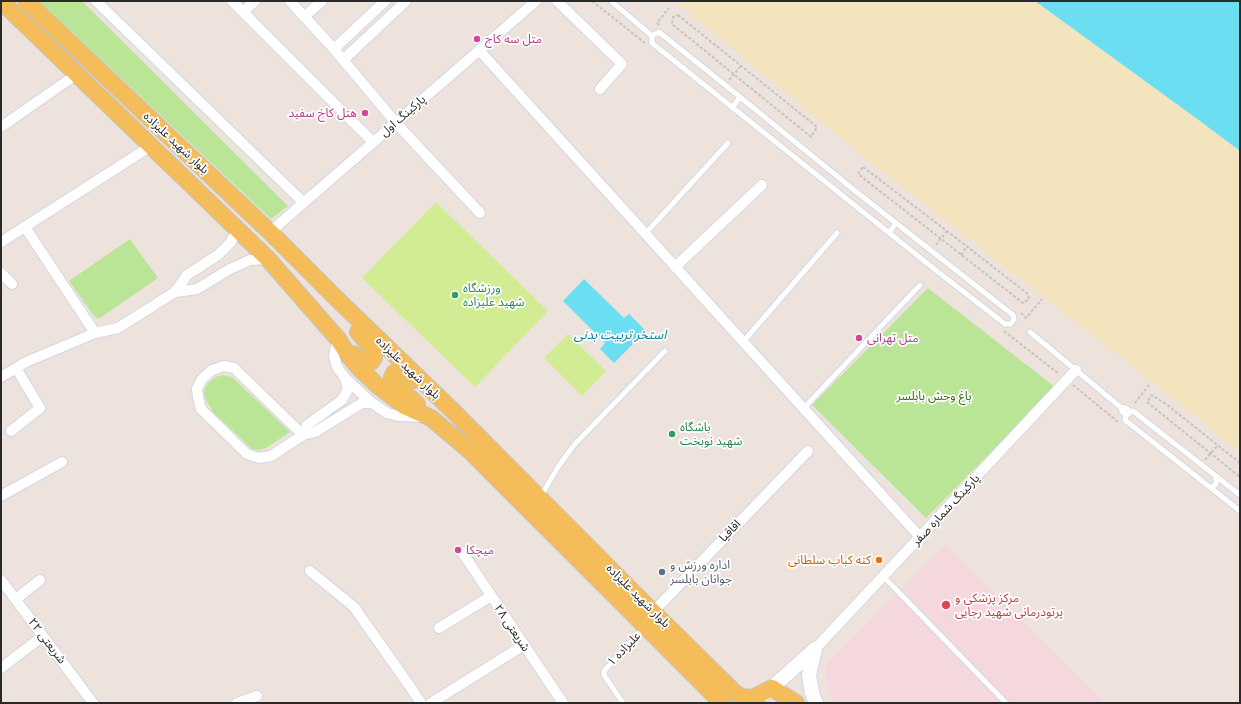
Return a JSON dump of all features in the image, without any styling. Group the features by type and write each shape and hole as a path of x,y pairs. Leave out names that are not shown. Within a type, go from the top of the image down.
{"main road":[{"name":"بلوار شهید علیزاده","path":"1,1 268,259 338,339 349,356 377,385 404,406 431,418 469,450 705,684 722,703"},
{"name":"بلوار شهید علیزاده","path":"26,1 270,232 337,299 454,411 653,612 741,697 753,698 772,688"},
{"path":"337,299 354,327 372,348 375,355 374,360 370,363 363,363 338,339"},
{"path":"431,418 393,382 392,378 395,372 401,370 406,372 454,411"},
{"path":"756,703 815,649"},
{"path":"815,649 809,675 812,693 816,703"},
{"path":"772,688 796,703"}],"street":[{"path":"96,1 303,202"},
{"path":"232,1 373,142"},
{"path":"243,12 254,1"},
{"path":"290,1 334,49 396,123 480,213"},
{"path":"304,17 322,1"},
{"path":"334,49 385,1"},
{"path":"343,60 406,1"},
{"name":"پارکینگ اول","path":"270,232 536,1"},
{"path":"557,1 622,64 600,89"},
{"path":"479,50 920,537"},
{"path":"1,127 77,74"},
{"path":"1,242 151,146"},
{"path":"675,267 762,185"},
{"path":"25,227 95,333"},
{"path":"1,377 26,362 95,333 118,328 175,292 187,275 218,255 231,242 237,229"},
{"path":"175,292 197,289 230,269 250,260 268,259"},
{"path":"1,273 12,284"},
{"path":"338,339 334,356 337,367 345,378 372,403 387,413 398,416 431,418"},
{"path":"303,435 234,368 224,366 212,370 202,379 197,389 201,409 247,454 259,458 271,456 303,435 315,432 362,403 372,403"},
{"path":"11,431 40,408 16,368"},
{"name":"پارکینگ شماره صفر","path":"815,649 1076,370"},
{"path":"303,435 307,425 342,400 348,389 345,378"},
{"name":"اقاقیا","path":"653,612 808,450"},
{"path":"1,496 62,462"},
{"name":"شریعتی ۲۸","path":"462,552 563,703"},
{"path":"310,571 354,606 421,703"},
{"name":"شریعتی ۲۲","path":"1,580 93,703"},
{"path":"16,599 40,580"},
{"path":"439,628 491,596"},
{"path":"1,668 43,636"},
{"path":"431,703 524,645"},
{"path":"237,703 257,696"}],"lane":[{"path":"611,1 652,36 652,44 1005,324 1011,324 1014,319 1013,315 854,190 659,32 652,36"},
{"path":"732,108 740,97"},
{"path":"645,234 728,143"},
{"path":"889,233 896,223"},
{"path":"743,342 837,233"},
{"path":"804,409 920,285"},
{"path":"1030,332 1126,411 1133,411 1240,495"},
{"path":"541,499 558,467 574,445 665,351"},
{"path":"1126,411 1125,420 1240,511"},
{"path":"1211,488 1216,484 1216,476"},
{"path":"1221,496 1222,490 1229,486"},
{"path":"883,576 1006,703"},
{"name":"علیزاده ۱","path":"623,703 604,675 604,671 646,627"}],"path":[{"path":"678,15 741,66 818,128 811,137 672,24 673,17 678,15"},
{"path":"725,85 741,66"},
{"path":"863,167 947,231 1028,294 1029,298 1023,303 858,174 863,167"},
{"path":"936,245 947,231"},
{"path":"961,255 967,246"},
{"path":"1240,463 1166,404 1152,395 1147,402 1240,477"},
{"path":"1204,461 1218,445"}],"shaded area":[{"name":"مرکز پزشکی و پرتودرمانی شهید رجایی","path":"946,545 1105,703 833,703 828,690 826,664"}],"green space":[{"path":"39,1 82,1 288,206 271,219"},
{"name":"ورزشگاه شهید علیزاده","path":"436,202 548,311 475,387 362,278"},
{"path":"130,239 158,278 100,318 97,318 69,281"},
{"name":"باغ وحش بابلسر","path":"928,288 1055,387 926,518 812,405"},
{"path":"568,334 606,371 582,396 544,358"},
{"path":"222,375 232,377 290,432 266,448 259,450 252,449 213,412 206,400 204,394 205,388 209,382"}],"sand":[{"path":"675,1 1035,1 1240,151 1240,452 1158,386 860,154"}],"water":[{"path":"1035,1 1240,1 1240,151 1200,121"},
{"name":"استخر تربیت بدنی","path":"584,279 624,318 629,314 646,331 614,363 600,349 605,343 563,301"}],"place":[{"name":"متل سه کاج","path":"477,39"},
{"name":"هتل کاخ سفید","path":"365,113"},
{"name":"ورزشگاه شهید علیزاده","path":"455,295"},
{"name":"متل تهرانی","path":"859,338"},
{"name":"باشگاه شهید نوبخت","path":"672,434"},
{"name":"میچکا","path":"458,550"},
{"name":"کته کباب سلطانی","path":"879,560"},
{"name":"اداره ورزش و جوانان بابلسر","path":"662,572"},
{"name":"مرکز پزشکی و پرتودرمانی شهید رجایی","path":"946,605"}]}
